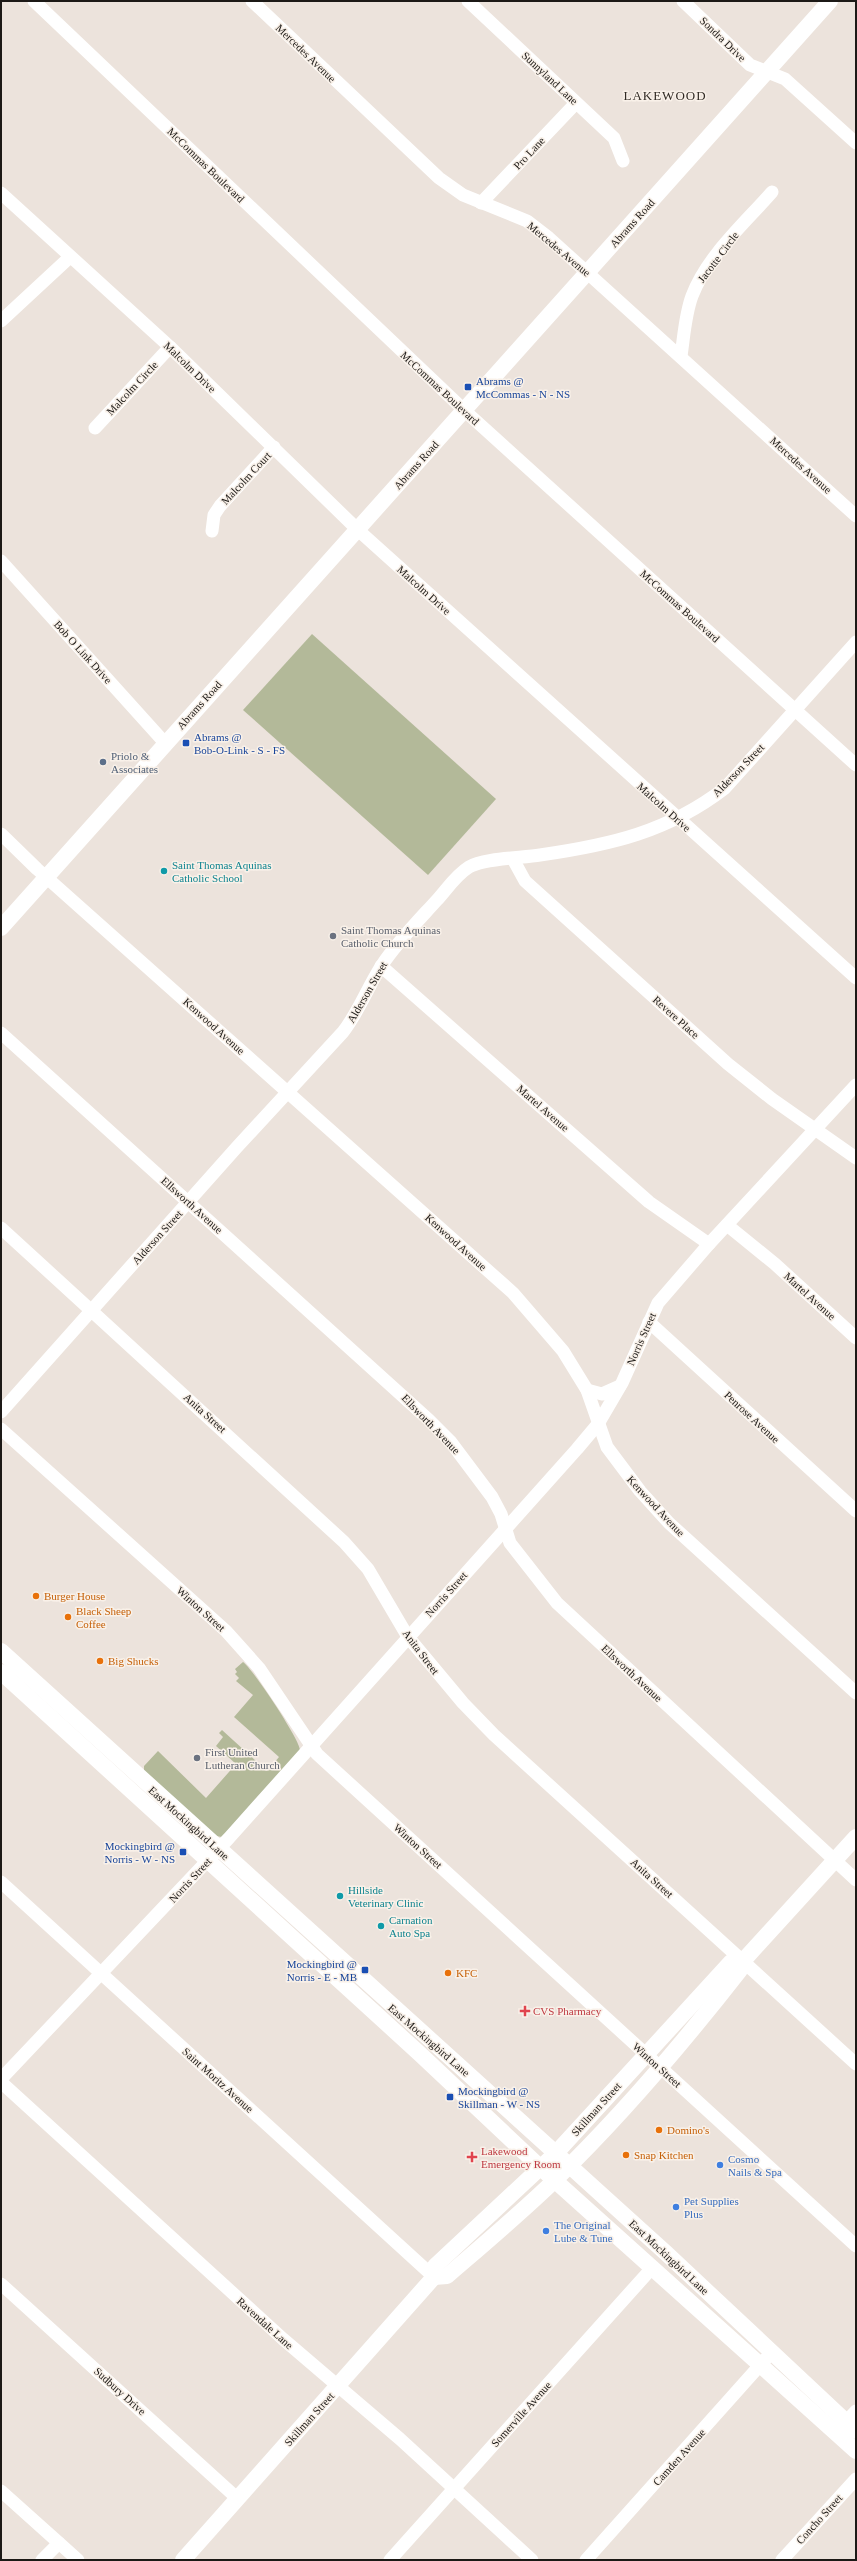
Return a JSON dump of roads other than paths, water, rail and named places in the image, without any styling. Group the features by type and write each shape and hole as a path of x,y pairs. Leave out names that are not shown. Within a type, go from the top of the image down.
{"main road":[{"name":"Abrams Road","path":"1,928 165,743 465,411 830,1"},
{"name":"East Mockingbird Lane","path":"1,1651 213,1855"},
{"name":"East Mockingbird Lane","path":"1,1672 213,1855 340,1970 431,2042 570,2165 848,2424 856,2451"},
{"name":"Skillman Street","path":"434,2277 446,2276 570,2165 660,2067 704,2016 740,1970 743,1961 856,1837"},
{"name":"Skillman Street","path":"183,2560 434,2277 435,2266 556,2153 731,1962 743,1961"},
{"name":"East Mockingbird Lane","path":"340,1970 420,2054 541,2168 652,2268 761,2365 848,2424"},
{"path":"420,2054 431,2042"},
{"path":"652,2268 666,2253"}],"street":[{"name":"McCommas Boulevard","path":"34,1 465,411 856,764"},
{"name":"Mercedes Avenue","path":"252,1 439,178 463,195 527,221 588,272 856,516"},
{"name":"Sunnyland Lane","path":"468,1 614,138 623,161"},
{"name":"Sondra Drive","path":"683,1 750,65 785,79 856,143"},
{"name":"Pro Lane","path":"481,203 576,103"},
{"name":"Jacotte Circle","path":"681,356 686,320 692,296 700,278 720,251 772,192"},
{"name":"Malcolm Drive","path":"1,193 170,348 274,447 358,530 677,819 856,978"},
{"path":"1,321 70,257"},
{"name":"Malcolm Circle","path":"95,428 170,348"},
{"name":"Malcolm Court","path":"212,531 214,515 220,506 274,447"},
{"name":"Bob O Link Drive","path":"1,561 165,743"},
{"name":"Alderson Street","path":"1,1412 287,1092 343,1032 358,1012 381,966 393,949 463,871 480,863 513,859 625,839 644,834 701,806 725,788 856,642"},
{"name":"Kenwood Avenue","path":"1,834 47,877 513,1293 563,1351 587,1390 607,1447 619,1464 669,1523 856,1693"},
{"name":"Revere Place","path":"513,859 525,881 728,1064 772,1099 817,1128 856,1158"},
{"name":"Martel Avenue","path":"381,966 649,1202 709,1244"},
{"name":"Ellsworth Avenue","path":"1,1033 189,1202 450,1441 492,1497 506,1529 510,1543 557,1604 856,1880"},
{"name":"Norris Street","path":"1,2080 213,1855 506,1529 598,1424 620,1386 658,1303 709,1244 856,1085"},
{"name":"Martel Avenue","path":"727,1225 775,1264 856,1338"},
{"name":"Anita Street","path":"1,1228 344,1542 368,1569 408,1637 463,1703 494,1735 856,2064"},
{"name":"Penrose Avenue","path":"649,1322 856,1511"},
{"path":"587,1390 602,1394 620,1386"},
{"name":"Winton Street","path":"1,1429 231,1636 259,1668 310,1747 856,2246"},
{"name":"Saint Moritz Avenue","path":"1,1882 434,2277"},
{"name":"Ravendale Lane","path":"1,2080 283,2339 455,2488 532,2560"},
{"name":"Somerville Avenue","path":"390,2560 652,2268"},
{"name":"Sudbury Drive","path":"1,2284 238,2499"},
{"name":"Camden Avenue","path":"586,2560 772,2353"},
{"name":"Concho Street","path":"782,2560 856,2478"},
{"path":"1,2491 78,2560"},
{"path":"42,2560 59,2543"}],"place":[{"name":"Abrams @ McCommas - N - NS","path":"468,387"},
{"name":"Abrams @ Bob-O-Link - S - FS","path":"186,743"},
{"name":"Priolo & Associates","path":"103,762"},
{"name":"Saint Thomas Aquinas Catholic School","path":"164,871"},
{"name":"Saint Thomas Aquinas Catholic Church","path":"333,936"},
{"name":"Burger House","path":"36,1596"},
{"name":"Black Sheep Coffee","path":"68,1617"},
{"name":"Big Shucks","path":"100,1661"},
{"name":"First United Lutheran Church","path":"197,1758"},
{"name":"Mockingbird @ Norris - W - NS","path":"183,1852"},
{"name":"Hillside Veterinary Clinic","path":"340,1896"},
{"name":"Carnation Auto Spa","path":"381,1926"},
{"name":"Mockingbird @ Norris - E - MB","path":"365,1970"},
{"name":"KFC","path":"448,1973"},
{"name":"CVS Pharmacy","path":"525,2011"},
{"name":"Mockingbird @ Skillman - W - NS","path":"450,2097"},
{"name":"Domino's","path":"659,2130"},
{"name":"Snap Kitchen","path":"626,2155"},
{"name":"Lakewood Emergency Room","path":"472,2157"},
{"name":"Cosmo Nails & Spa","path":"720,2165"},
{"name":"Pet Supplies Plus","path":"676,2207"},
{"name":"The Original Lube & Tune","path":"546,2231"}],"district":[{"name":"LAKEWOOD","path":"665,95"}]}
